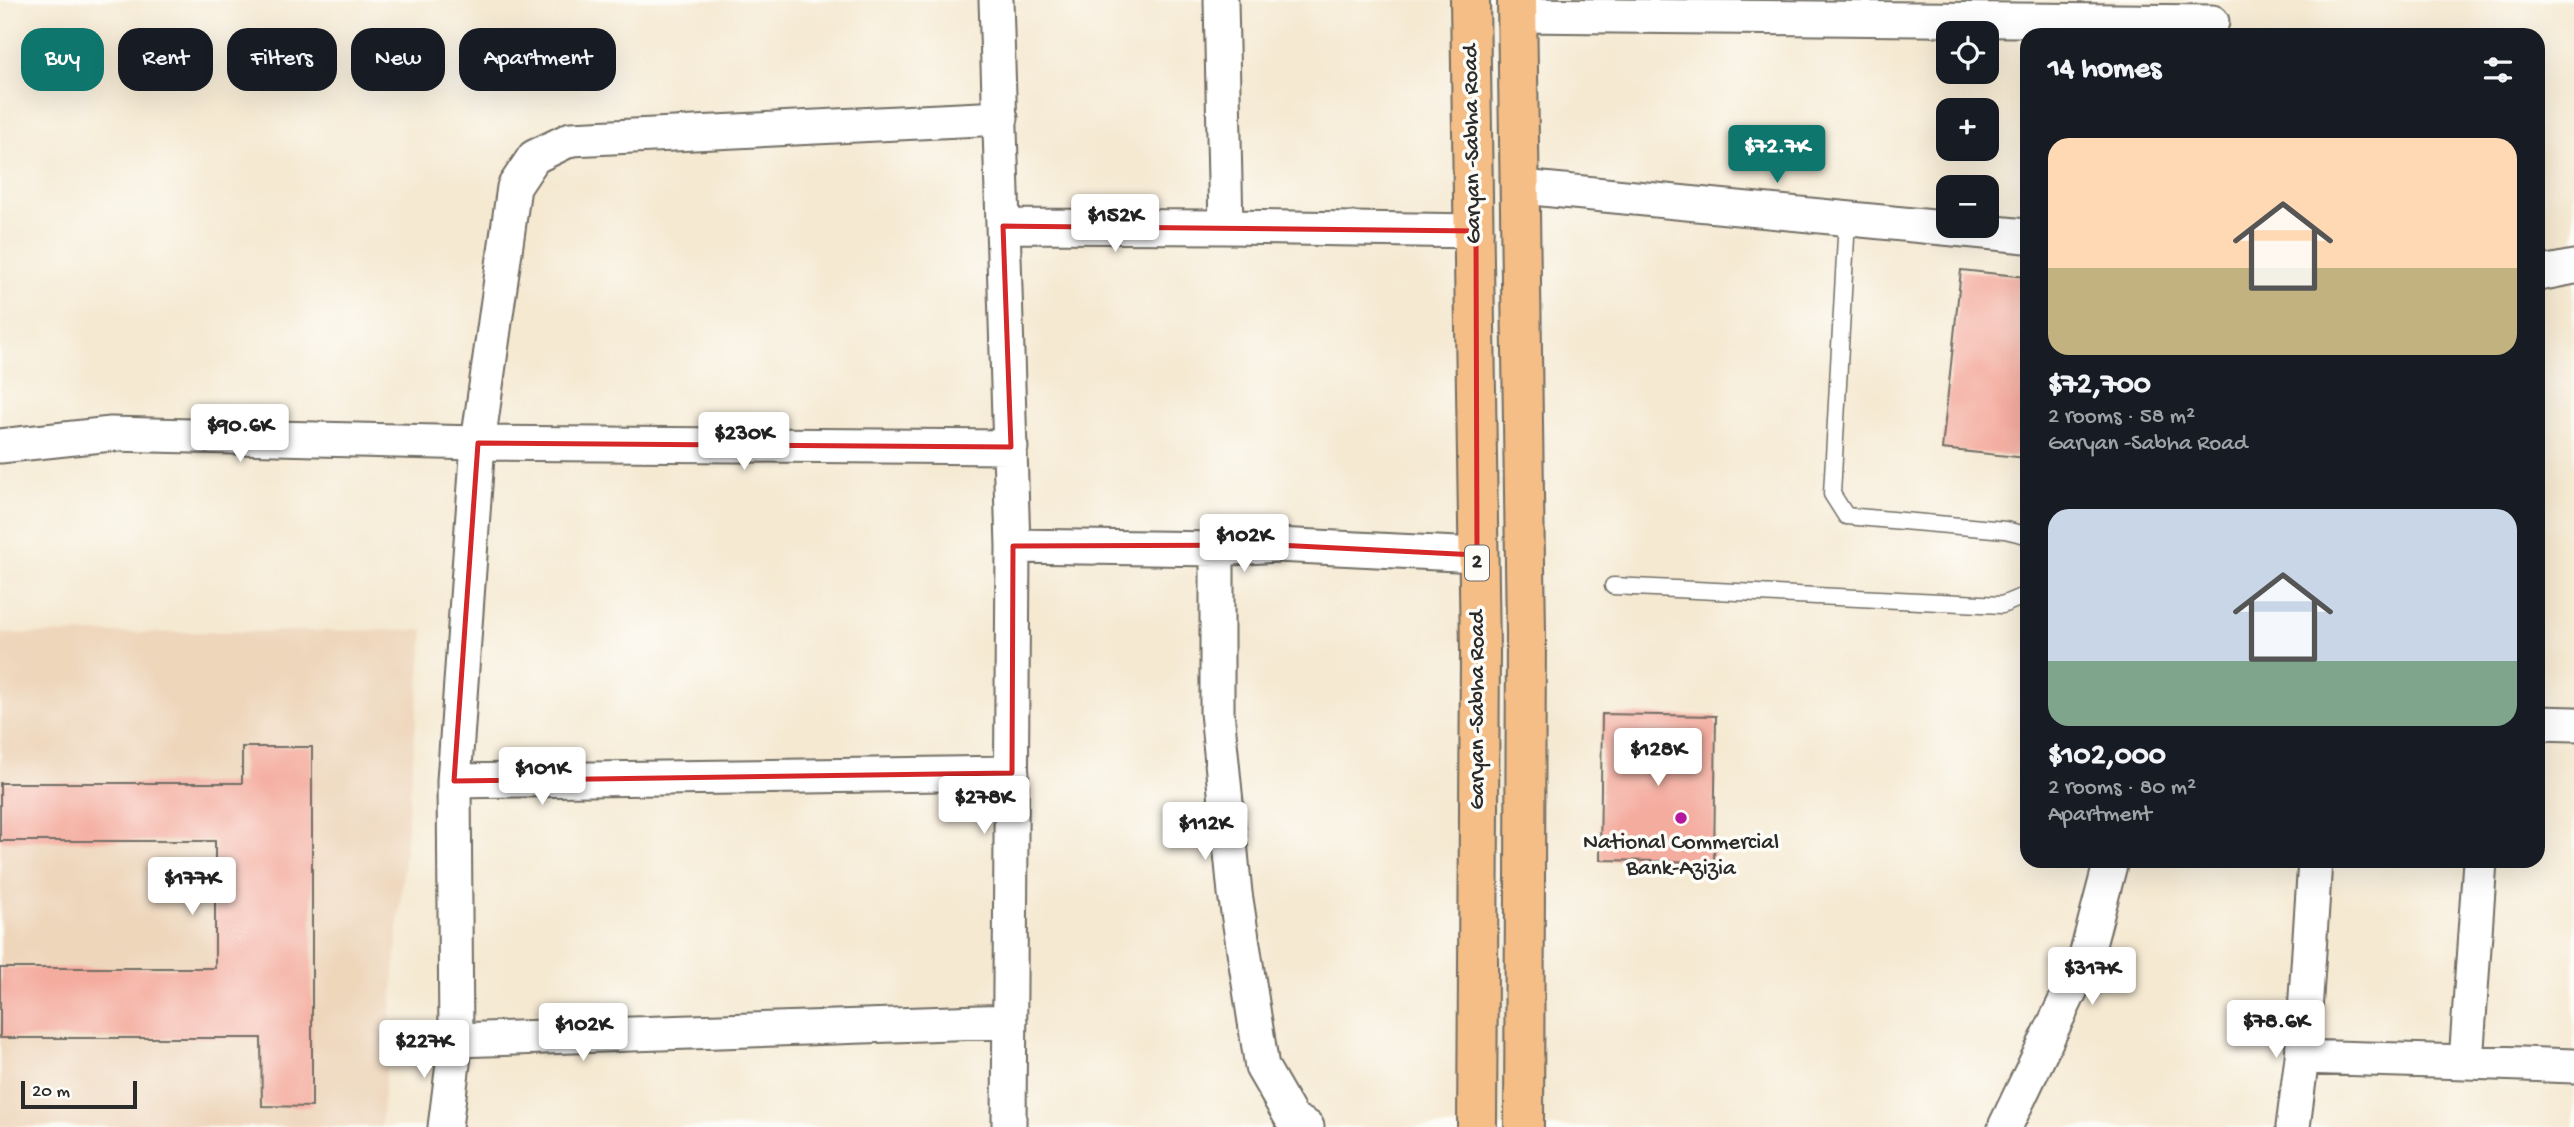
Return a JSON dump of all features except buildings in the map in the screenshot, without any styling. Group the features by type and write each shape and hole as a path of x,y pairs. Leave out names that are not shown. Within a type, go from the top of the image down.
{"highway":[{"name":"Garyan -Sabha Road","path":"1470,0 1476,231 1480,652 1477,1127"},
{"name":"Garyan -Sabha Road","path":"1517,8 1522,187 1526,634 1524,1127"}],"street":[{"path":"996,0 1013,546 1009,1127"},
{"path":"1222,0 1227,227"},
{"path":"1517,8 2212,19"},
{"path":"445,1127 456,1040 454,781 478,443 514,187 534,157 571,139 1000,118"},
{"path":"1522,187 2020,235"},
{"path":"1003,226 1476,231"},
{"path":"2545,273 2574,267"},
{"path":"0,446 111,433 478,443 1011,447"},
{"path":"1013,546 1217,550 1277,545 1477,555"},
{"path":"1217,550 1217,712 1235,893 1253,1014 1262,1068 1292,1119 1307,1127"},
{"path":"2545,723 2574,724"},
{"path":"454,781 1012,774"},
{"path":"2005,1127 2085,960 2110,868"},
{"path":"2292,1127 2302,1057 2315,868"},
{"path":"2466,1062 2480,868"},
{"path":"456,1040 1010,1021"},
{"path":"2302,1057 2574,1066"}],"lane":[{"path":"1847,219 1832,494 1846,516 2020,534"},
{"path":"1613,586 2002,605 2020,598"}],"highlighted area":[{"path":"1003,226 1476,231 1477,555 1277,545 1013,546 1012,773 454,781 478,443 1011,447"}],"shaded area":[{"path":"424,630 381,1127 0,1127 0,634"}],"place":[{"name":"National Commercial Bank-Azizia","path":"1681,818"}]}
